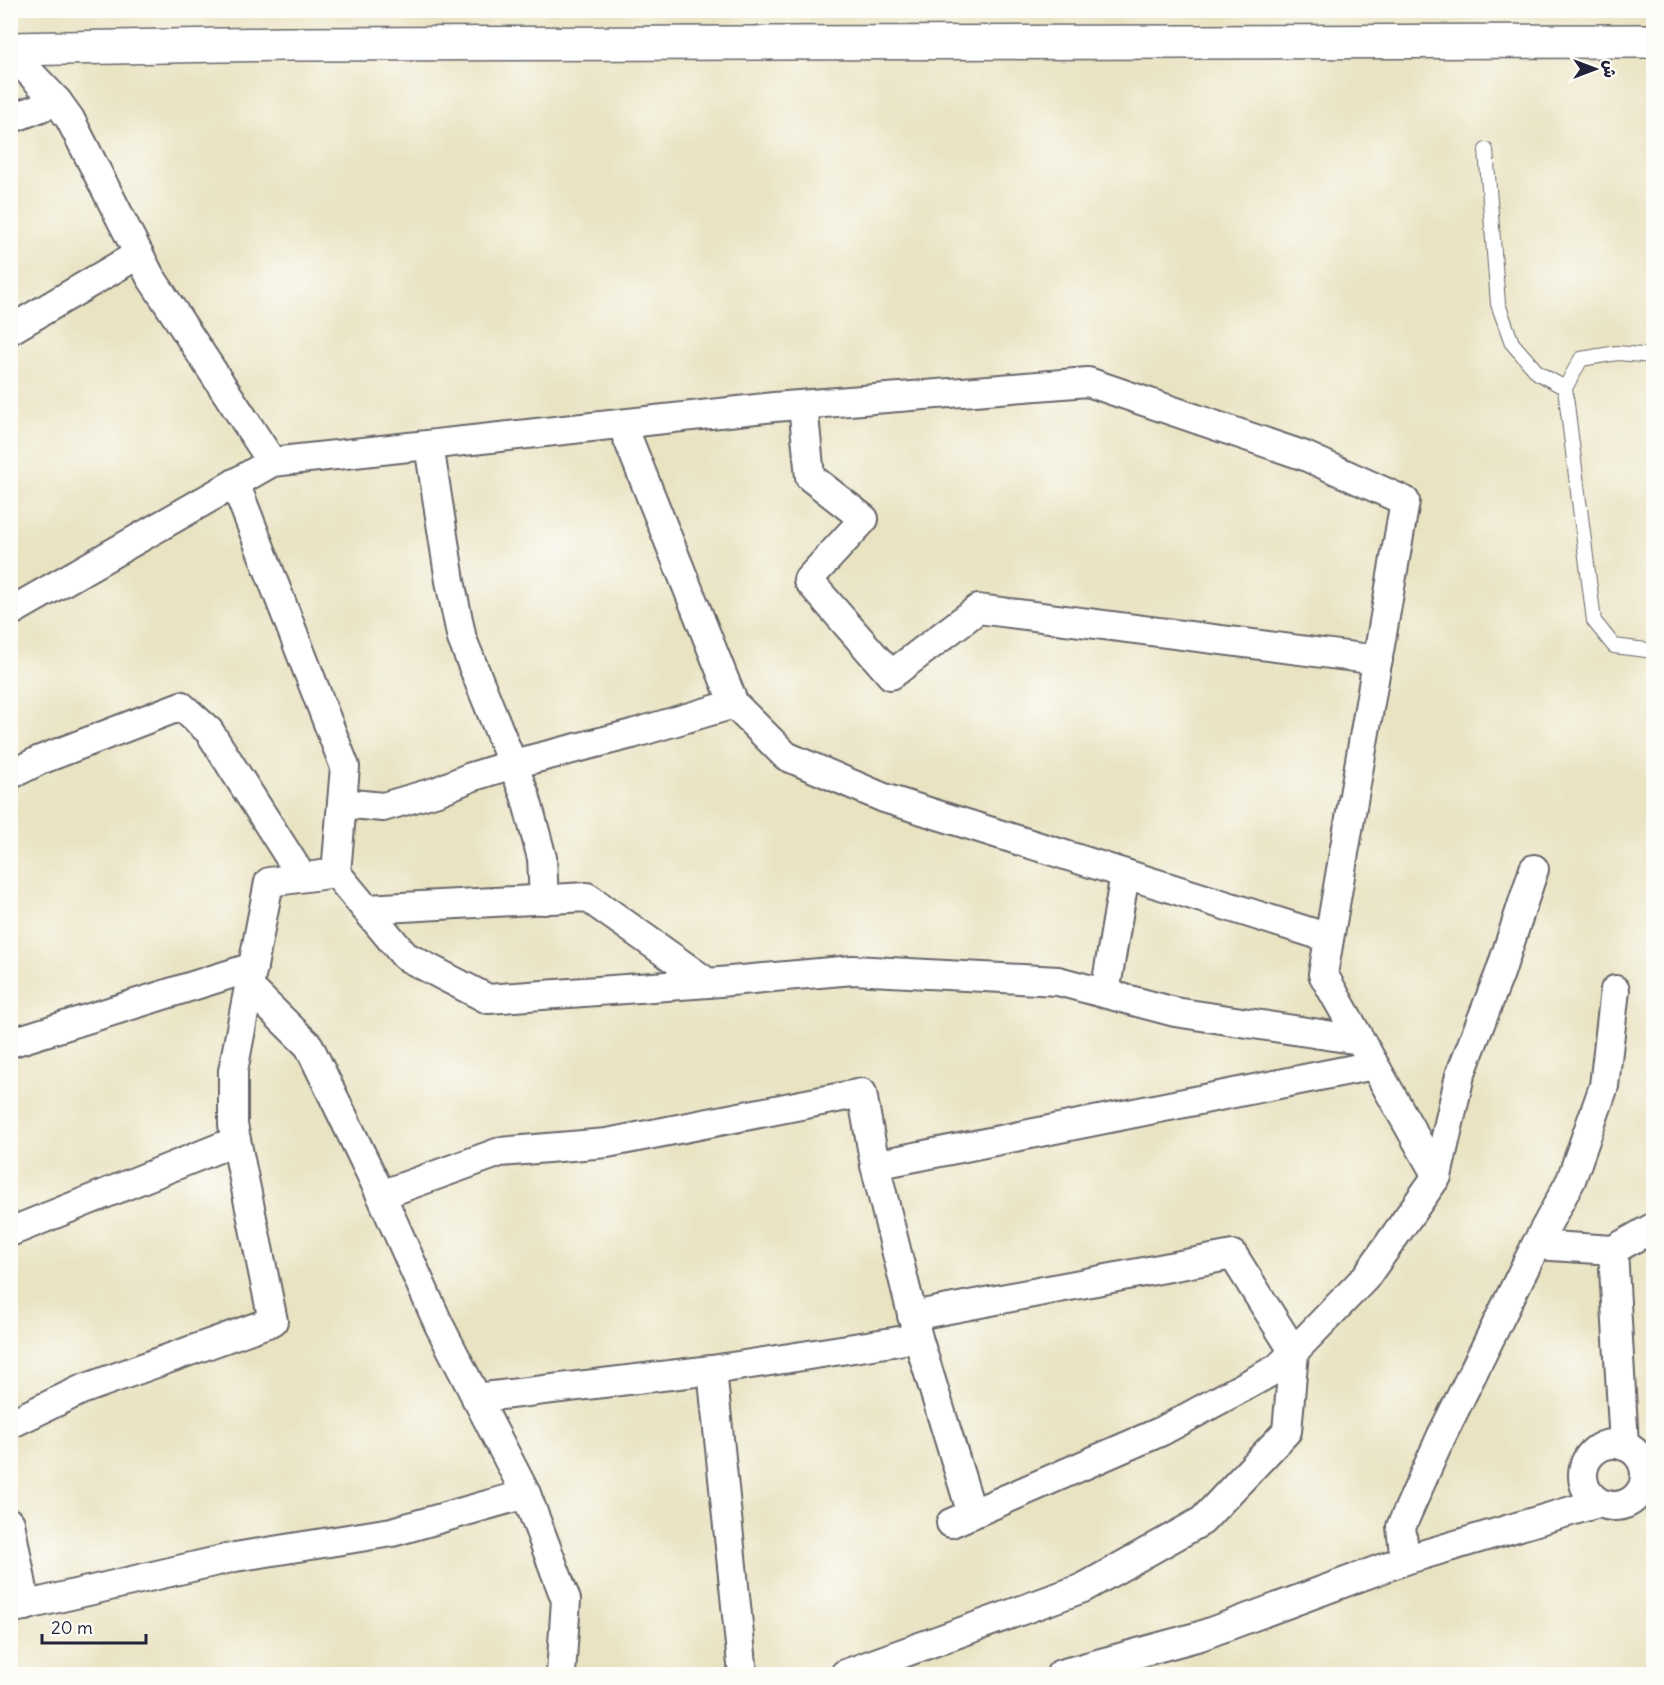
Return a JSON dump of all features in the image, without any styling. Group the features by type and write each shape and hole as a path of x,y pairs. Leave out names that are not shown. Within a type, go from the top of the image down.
{"main road":[{"path":"10,50 306,44 1653,41"}],"street":[{"path":"10,50 70,118 150,276 272,462"},
{"path":"10,119 57,101"},
{"path":"10,330 139,254"},
{"path":"10,612 272,462 803,405 1088,382 1305,456 1405,501 1323,974 1437,1176"},
{"path":"803,405 810,477 864,519 808,580 891,675 978,609 1378,660"},
{"path":"622,424 734,704 786,756 884,798 1329,938"},
{"path":"429,445 450,581 462,639 525,795 542,858 544,900"},
{"path":"235,483 345,767 336,873 405,956 488,999 853,970 1059,981 1175,1012 1360,1040"},
{"path":"342,803 383,807 438,791 471,777 513,764 632,734 734,704"},
{"path":"10,776 40,760 182,706 208,731 302,877"},
{"path":"381,1195 500,1152 607,1143 862,1093 875,1165 962,1519 1162,1431 1278,1368 1365,1278 1437,1176 1460,1076 1500,973 1534,869"},
{"path":"10,1424 81,1390 273,1321 233,1125 233,1071 269,882 336,873"},
{"path":"1105,993 1125,874"},
{"path":"366,909 586,897 708,983"},
{"path":"10,1043 251,977"},
{"path":"251,977 309,1046 381,1195 439,1325 526,1494 566,1600 561,1674"},
{"path":"1405,1560 1401,1527 1441,1437 1536,1245 1571,1180 1604,1086 1615,990"},
{"path":"875,1165 1374,1065"},
{"path":"10,1232 236,1141"},
{"path":"1536,1245 1613,1250 1653,1227"},
{"path":"1613,1250 1624,1446"},
{"path":"477,1398 712,1370 1233,1255 1294,1352 1287,1431 1202,1521 1083,1588 845,1674"},
{"path":"712,1370 743,1674"},
{"path":"1061,1674 1200,1636 1405,1560 1598,1503 1619,1506 1637,1497 1643,1489 1644,1468 1641,1458 1634,1451 1624,1446 1604,1446 1589,1458 1583,1477 1591,1496 1598,1503"},
{"path":"10,1523 18,1608 235,1557 392,1532 526,1494"}],"lane":[{"path":"1486,150 1498,304 1512,343 1538,374 1565,388"},
{"path":"1653,356 1617,353 1581,359 1565,388 1594,621 1614,646 1653,651"}]}
